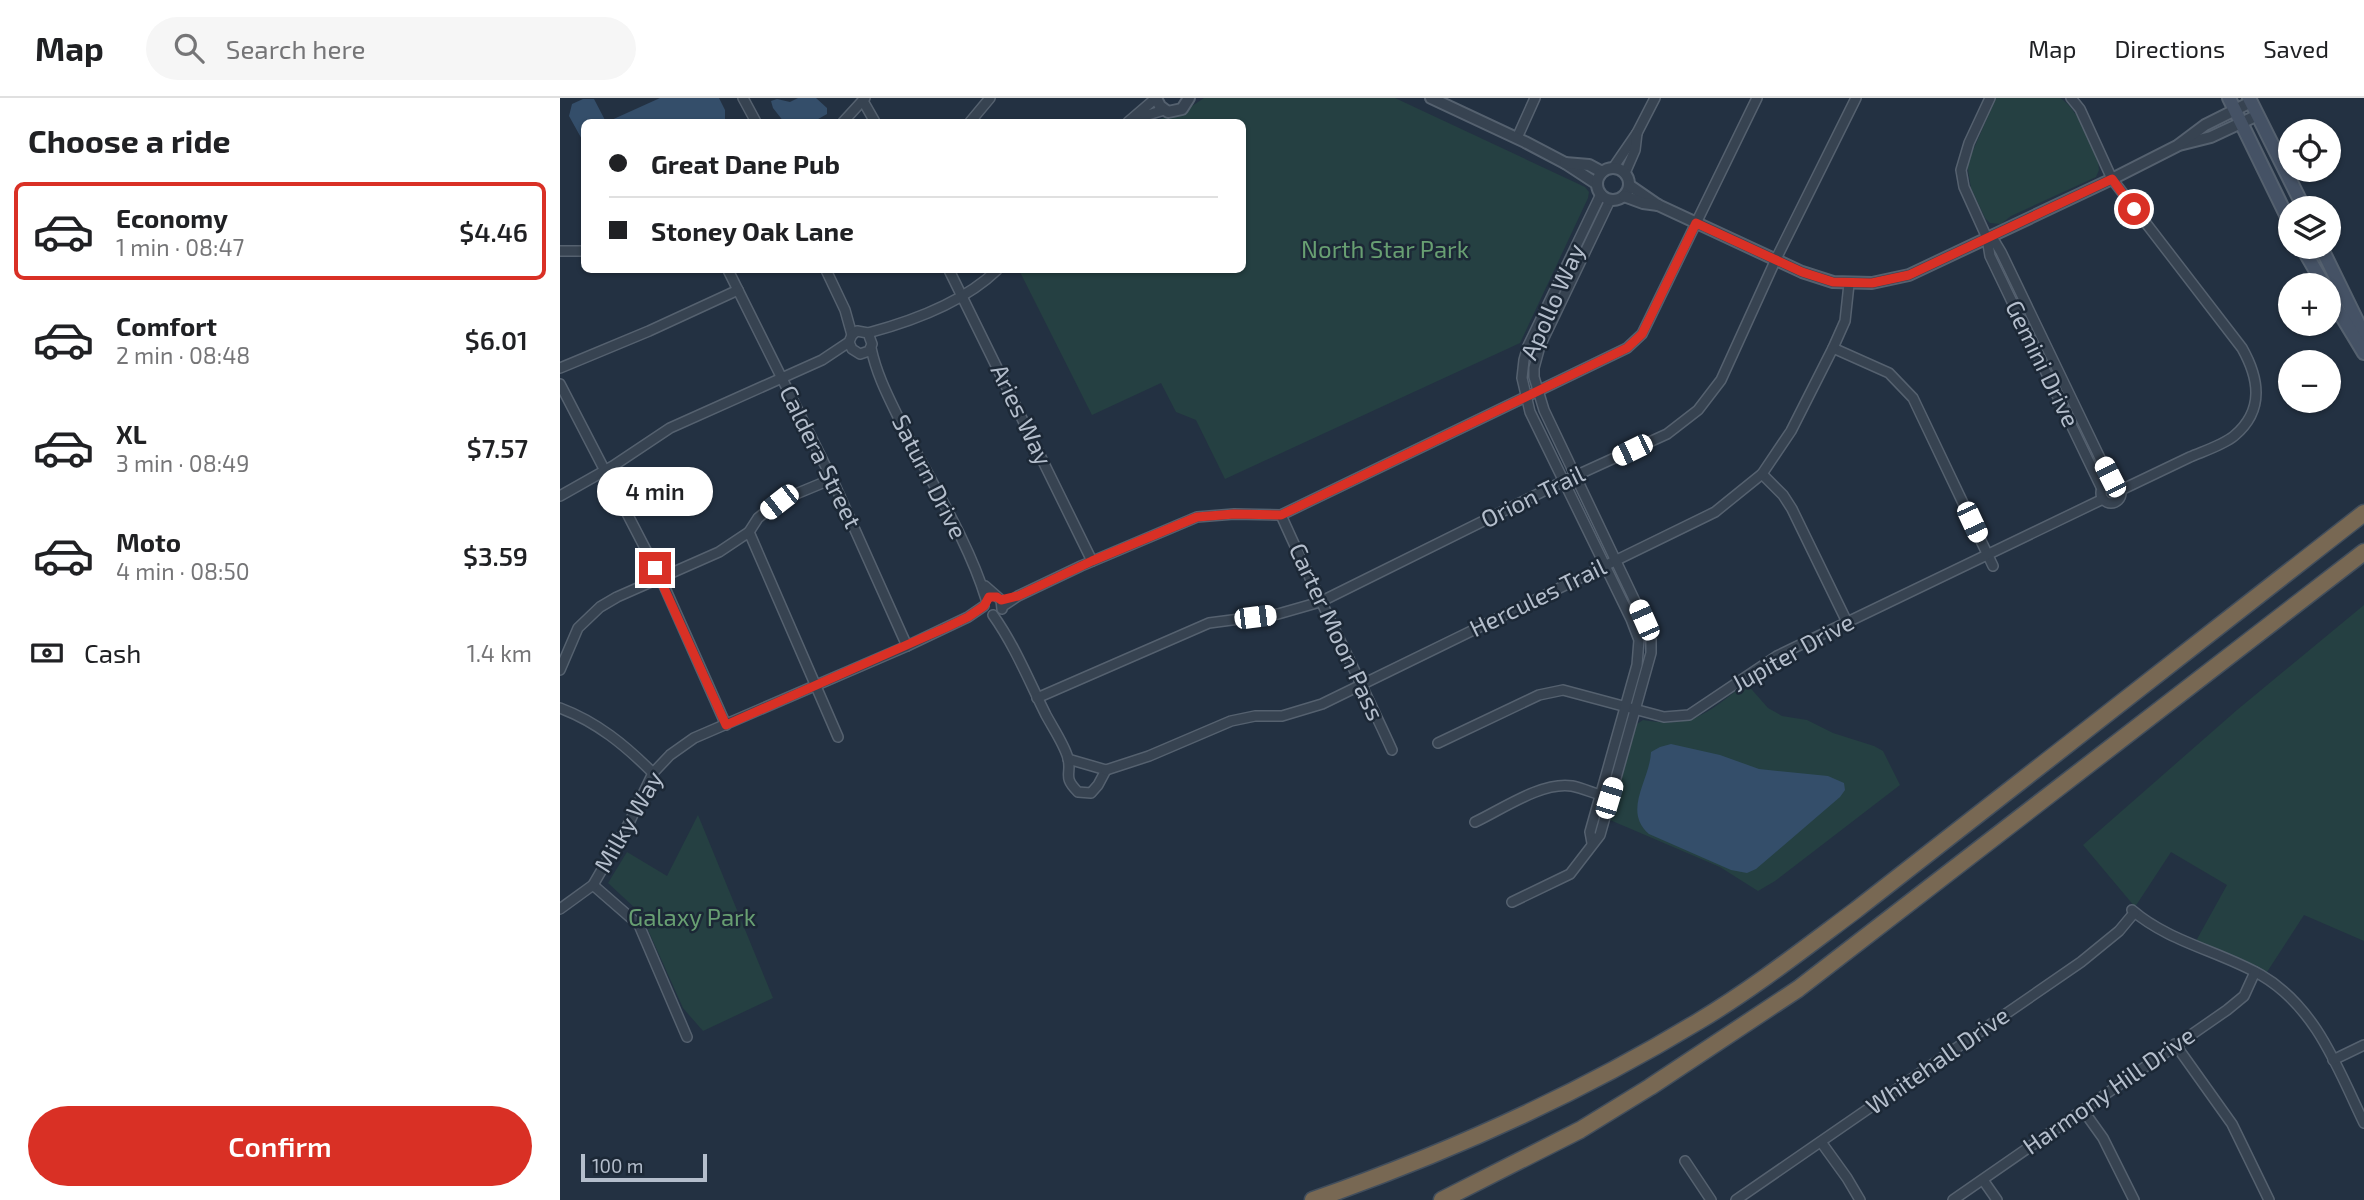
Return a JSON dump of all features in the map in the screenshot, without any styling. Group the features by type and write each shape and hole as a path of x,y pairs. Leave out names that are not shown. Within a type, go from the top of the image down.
{"highway":[{"path":"1313,1200 1464,1143 1538,1109 1614,1070 1701,1019 1856,910 2364,513"},
{"path":"1441,1200 1580,1130 1798,989 2364,552"}],"main road":[{"path":"2228,98 2278,198"},
{"path":"2250,100 2298,196"},
{"path":"2327,259 2364,335"},
{"path":"2341,315 2364,353"}],"street":[{"path":"743,98 754,119"},
{"path":"972,119 990,98"},
{"path":"1132,119 1156,98 1164,110"},
{"path":"1138,119 1164,110 1178,111 1186,106 1189,98"},
{"path":"1431,98 1565,163 1603,193"},
{"path":"1517,138 1535,98"},
{"path":"1603,193 1607,170 1637,133 1655,98"},
{"name":"Milky Way","path":"560,909 593,885 629,823 653,773 670,755 694,738 1197,517 1234,514 1281,515 1627,348 1639,339 1757,98"},
{"name":"Orion Trail","path":"1037,698 1209,622 1278,614 1320,602 1563,481 1667,434 1698,410 1721,380 1776,259 1856,98"},
{"name":"Gemini Drive","path":"1990,98 1969,143 1961,170 1964,187 1987,237 1990,256 2102,494"},
{"path":"2071,98 2080,109 2112,179 2242,348 2253,368 2256,387 2255,405 2249,419 2234,437 2121,490"},
{"path":"846,119 864,100 874,119"},
{"path":"2238,116 2250,100"},
{"path":"1565,163 1607,170 1658,205 1802,272 1833,282 1882,282 1909,275 2112,179 2176,146 2205,125 2238,116 2258,115"},
{"path":"1626,185 1637,133"},
{"path":"1603,193 1626,185"},
{"name":"Apollo Way","path":"1513,902 1570,874 1587,855 1592,843 1590,832 1636,709 1650,661 1651,640 1617,559 1549,422 1537,390 1534,368 1540,346 1603,193"},
{"name":"Apollo Way","path":"1603,193 1528,346 1522,378 1534,422 1639,640 1639,656 1624,706 1604,796"},
{"name":"Gemini Drive","path":"1987,237 2001,252 2112,483"},
{"path":"560,251 581,251"},
{"name":"Caldera Street","path":"730,273 832,479 907,646"},
{"path":"827,273 845,310 850,338 857,353"},
{"name":"Aries Way","path":"950,273 1092,561"},
{"path":"560,496 670,428 822,360 866,353 900,325 962,296 994,273"},
{"name":"Hercules Trail","path":"1106,770 1149,757 1231,721 1300,712 1322,704 1715,512 1762,474 1791,431 1845,321 1849,284"},
{"path":"560,368 738,290"},
{"path":"845,310 865,332 872,346"},
{"path":"822,360 857,331 900,325"},
{"name":"Saturn Drive","path":"872,346 876,372 1068,760 1067,777 1078,792 1091,793 1106,770"},
{"path":"1833,348 1889,373 1913,398 1993,566"},
{"name":"Saturn Drive","path":"857,353 876,372"},
{"path":"560,384 661,579 726,725"},
{"path":"1762,474 1783,495 1792,509 1847,622"},
{"path":"560,670 579,628 587,617 617,597 719,552 748,532 758,519 779,502 832,479"},
{"path":"2112,483 2121,490 2117,502 2108,503 2102,494 2106,484 2112,483"},
{"name":"Jupiter Drive","path":"1438,743 1539,695 1563,690 1664,717 1689,715 1763,664 2102,494"},
{"name":"Carter Moon Pass","path":"1281,515 1392,750"},
{"path":"748,532 838,737"},
{"path":"560,708 582,716 608,734 632,752 653,773"},
{"path":"1068,760 1106,770"},
{"path":"1475,822 1549,788 1570,786 1604,796"},
{"path":"593,885 639,925 687,1037"},
{"name":"Whitehall Drive","path":"1736,1200 2081,962 2119,931 2133,911 2169,935 2255,972"},
{"path":"2255,972 2274,984 2307,1015 2364,1123"},
{"name":"Harmony Hill Drive","path":"1953,1200 2244,996 2255,972"},
{"path":"2175,1044 2232,1124 2269,1200"},
{"path":"2333,1060 2364,1045"},
{"path":"2083,1110 2102,1139 2134,1200"},
{"path":"1821,1142 1860,1200"},
{"path":"1685,1161 1711,1200"},
{"path":"1983,1181 1997,1200"}],"green space":[{"name":"North Star Park","path":"1204,98 1395,98 1585,187 1589,192 1588,198 1520,343 1225,479 1196,420 1176,412 1161,383 1092,415 1021,273 1246,273 1246,119 1160,119 1183,112"},
{"path":"1996,98 2060,98 2073,110 2087,135 2098,161 2099,170 2096,177 2011,216 2001,224 1990,223 1971,188 1967,164"},
{"path":"2364,605 2364,941 2304,915 2267,972 2196,941 2227,885 2171,852 2135,907 2083,845 2237,710"},
{"path":"1746,683 1768,708 1782,716 1807,720 1833,733 1883,751 1900,785 1775,881 1758,891 1720,867 1610,820 1637,724 1643,720 1675,722 1699,716"},
{"name":"Galaxy Park","path":"698,815 773,998 703,1031 683,1008 644,921 636,909 608,883 627,852 667,876"}],"water":[{"path":"660,98 719,98 725,110 725,119 614,119"},
{"path":"798,98 816,98 827,108 827,114 818,119 782,119 771,101 777,99 790,102"},
{"path":"583,99 594,99 604,119 581,119 581,138 569,116 572,104"},
{"path":"1671,744 1720,755 1759,769 1828,776 1844,783 1845,790 1756,869 1747,873 1731,870 1649,834 1641,825 1638,805 1651,752"}],"route":[{"path":"655,568 726,725 968,617 984,606 991,596 1001,600 1018,596 1092,561 1197,517 1234,514 1281,515 1627,348 1642,334 1696,223 1802,272 1849,284 1892,280 1909,275 2112,179 2134,209"}]}
